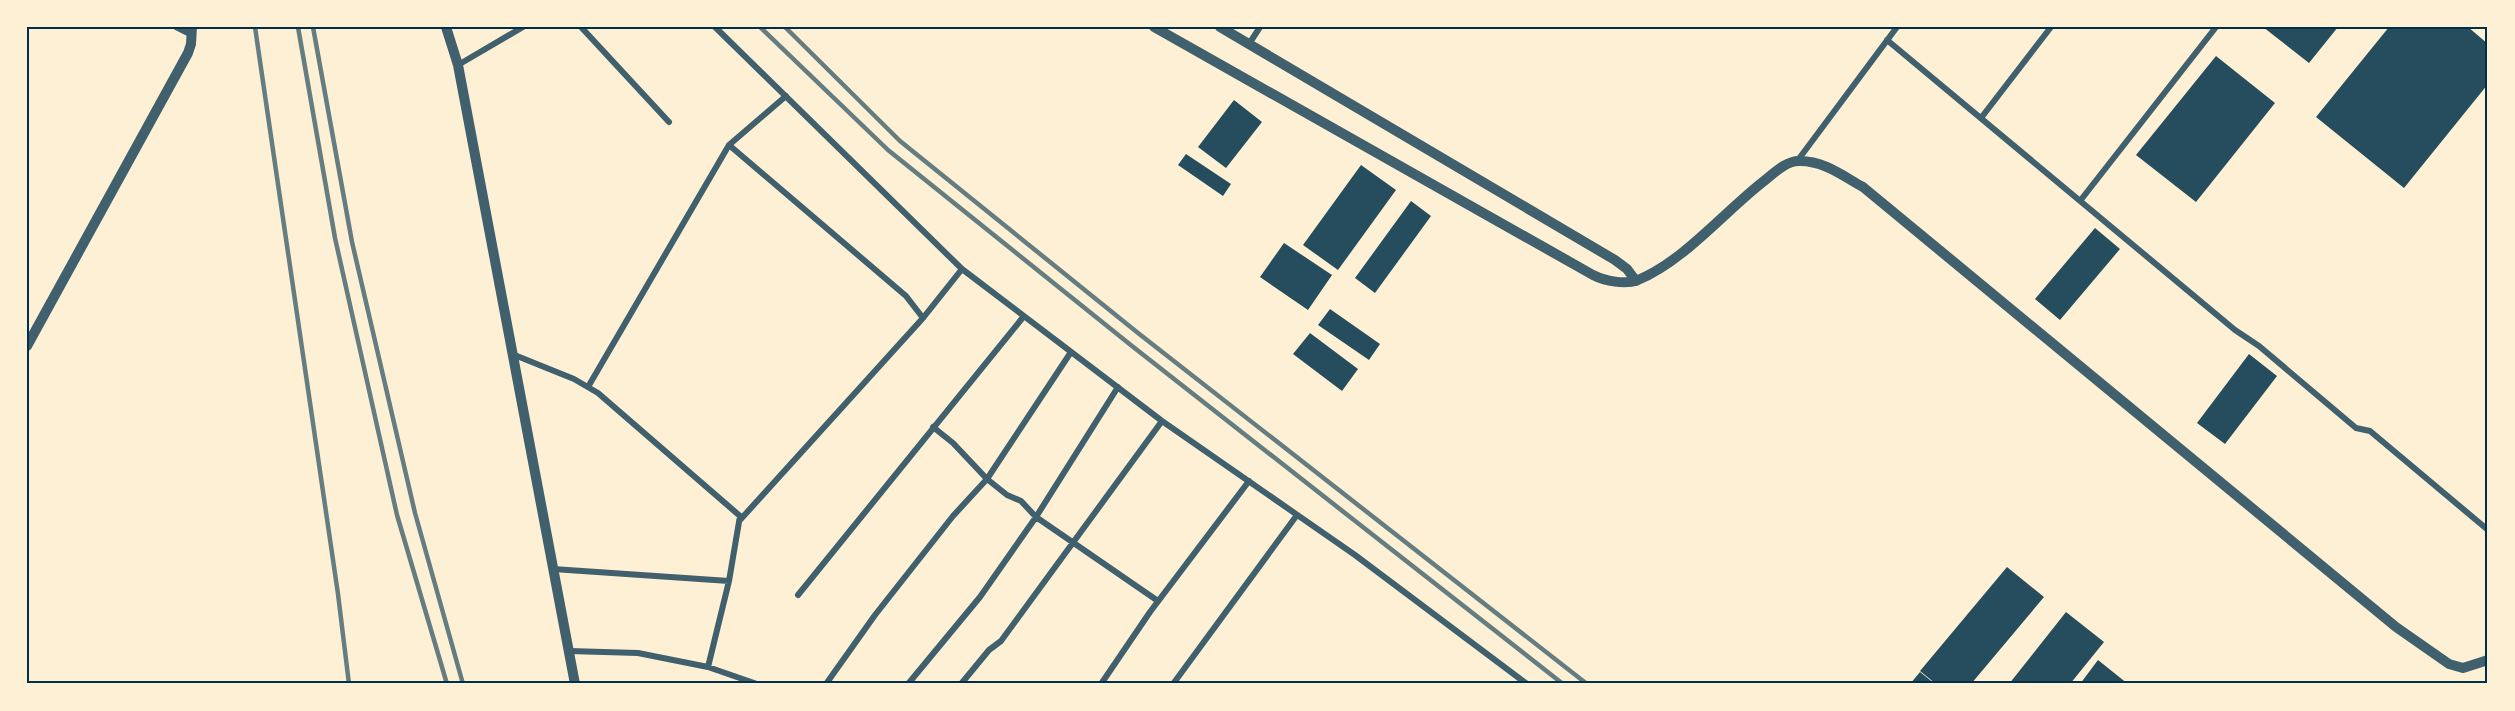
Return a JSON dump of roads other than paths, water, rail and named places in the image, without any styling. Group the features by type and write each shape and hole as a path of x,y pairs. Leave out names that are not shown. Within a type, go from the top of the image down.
{"street":[{"path":"27,346 188,53 193,31 176,27"},
{"path":"446,27 458,65 575,684"},
{"path":"458,65 524,27"},
{"path":"581,27 669,122"},
{"path":"715,27 962,269 1162,421 1297,515 1527,684"},
{"path":"1154,27 1593,276 1618,282 1636,281 1681,254 1734,204 1783,166 1798,160 1897,27"},
{"path":"1220,27 1616,260 1636,281"},
{"path":"1249,44 1260,27"},
{"path":"1981,118 2051,27"},
{"path":"2080,201 2216,27"},
{"path":"1887,40 2356,428 2370,431 2488,530"},
{"path":"588,387 729,145 786,96"},
{"path":"729,145 906,296 923,318"},
{"path":"1798,160 1826,166 1863,187 2396,627 2449,663 2463,668 2488,660"},
{"path":"708,667 729,581 740,520 923,318 962,269"},
{"path":"798,595 1024,316"},
{"path":"826,684 874,615 953,516 987,479 1071,352"},
{"path":"512,354 574,379 622,411 736,510 740,520"},
{"path":"908,684 980,597 1036,517 1118,387"},
{"path":"961,684 989,650 1001,641 1162,421"},
{"path":"933,427 1007,495 1021,501 1036,517 1158,601"},
{"path":"1101,684 1158,601 1249,482"},
{"path":"1173,684 1297,515"},
{"path":"553,569 729,581"},
{"path":"569,651 638,652 708,667 757,684"}],"railway":[{"path":"255,27 338,594 349,684"},
{"path":"298,27 335,238 397,515 447,684"},
{"path":"313,27 352,242 415,513 463,684"},
{"path":"760,27 888,150 1132,346 1563,684"},
{"path":"785,27 900,141 1138,333 1587,684"}]}
